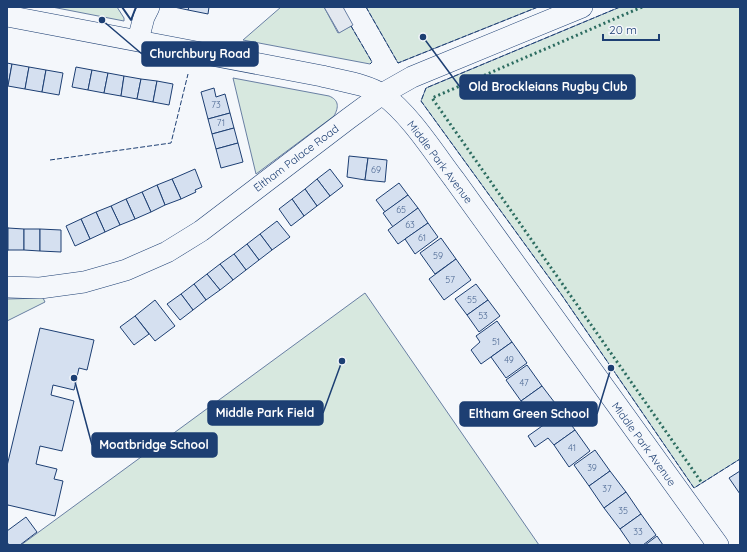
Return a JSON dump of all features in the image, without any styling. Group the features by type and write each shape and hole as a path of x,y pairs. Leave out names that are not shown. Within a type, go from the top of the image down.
{"street":[{"path":"138,40 144,17 149,7"},
{"name":"Eltham Palace Road","path":"7,287 40,288 84,282 126,270 167,252 201,231 382,94 412,77 582,7"},
{"name":"Middle Park Avenue","path":"7,16 39,14 174,48 322,76 359,85 382,94 397,106 454,179 718,545"}],"shaded area":[{"path":"52,7 117,7 124,18 124,21"},
{"path":"281,7 324,7 338,33 351,26 372,62 370,64 243,40"},
{"path":"324,7 343,7 353,25 339,33"},
{"path":"366,7 538,7 398,63"},
{"path":"620,7 740,7 740,459 694,488 561,294 421,101 426,88"},
{"path":"233,78 329,96 335,100 337,110 334,116 256,174"},
{"path":"365,293 539,545 21,545"},
{"path":"43,298 45,302 7,321 7,299"}],"building":[{"path":"174,7 189,7 188,10"},
{"path":"189,7 209,7 208,14 188,10"},
{"path":"7,63 12,64 8,86 7,86"},
{"path":"12,64 29,67 25,89 8,86"},
{"path":"29,67 46,70 42,92 25,89"},
{"path":"76,67 92,70 88,90 72,87"},
{"path":"46,70 63,73 59,95 42,92"},
{"path":"92,70 108,73 104,93 88,90"},
{"path":"108,73 124,76 121,96 104,93"},
{"path":"124,76 141,79 137,99 121,96"},
{"path":"141,79 157,81 153,102 137,99"},
{"path":"157,81 173,84 169,105 153,102"},
{"path":"214,88 216,97 225,94 230,113 208,119 201,92"},
{"path":"230,113 234,128 212,134 208,119"},
{"path":"234,128 238,143 216,149 212,134"},
{"path":"238,143 243,162 221,168 216,149"},
{"path":"349,156 368,158 365,180 347,177"},
{"path":"368,158 387,160 385,182 365,180"},
{"path":"195,169 202,187 195,190 196,192 181,199 172,179"},
{"path":"330,169 343,186 330,196 317,179"},
{"path":"172,179 181,199 165,205 157,185"},
{"path":"317,179 330,196 317,206 305,189"},
{"path":"399,183 408,195 385,212 376,200"},
{"path":"157,185 165,205 151,212 142,192"},
{"path":"305,189 317,206 304,216 292,199"},
{"path":"142,192 151,212 135,219 126,199"},
{"path":"408,195 418,208 393,227 383,213"},
{"path":"126,199 135,219 120,225 111,206"},
{"path":"292,199 304,216 291,226 279,209"},
{"path":"111,206 120,225 105,232 96,212"},
{"path":"418,208 428,223 398,244 388,230"},
{"path":"96,212 105,232 90,239 81,219"},
{"path":"81,219 90,239 75,246 66,226"},
{"path":"277,221 290,237 272,250 260,234"},
{"path":"428,223 438,237 415,254 405,239"},
{"path":"8,228 8,250 7,250"},
{"path":"8,228 24,229 24,250 8,250"},
{"path":"24,229 40,229 40,251 24,250"},
{"path":"40,229 61,230 61,252 40,251"},
{"path":"260,234 272,250 259,260 247,244"},
{"path":"441,238 456,259 435,274 420,253"},
{"path":"247,244 259,260 246,270 234,254"},
{"path":"234,254 246,270 233,280 220,264"},
{"path":"456,259 471,280 444,300 429,279"},
{"path":"220,264 233,280 220,290 207,274"},
{"path":"207,274 220,290 206,300 194,284"},
{"path":"194,284 206,300 193,310 181,294"},
{"path":"476,284 488,300 467,315 455,299"},
{"path":"181,294 193,310 180,320 167,304"},
{"path":"155,300 175,326 155,341 135,316"},
{"path":"488,300 500,316 479,332 467,315"},
{"path":"135,316 149,334 134,345 120,327"},
{"path":"497,321 512,342 481,364 471,350 480,342 476,336"},
{"path":"40,328 94,340 87,370 79,368 74,390 53,385 51,395 74,401 62,451 40,446 36,464 57,469 54,479 63,481 55,516 8,505 7,508 7,466"},
{"path":"512,342 527,363 506,378 491,357"},
{"path":"527,365 542,386 521,401 506,380"},
{"path":"542,386 558,407 537,422 521,401"},
{"path":"562,412 575,430 554,445 548,438 535,447 528,436"},
{"path":"575,430 590,451 569,467 554,445"},
{"path":"595,450 610,471 589,486 574,465"},
{"path":"610,471 626,492 604,508 589,486"},
{"path":"740,471 740,494 729,478"},
{"path":"626,492 641,514 620,529 604,508"},
{"path":"641,514 656,535 643,545 631,545 620,529"},
{"path":"26,517 37,532 20,545 9,545 7,542 7,531"},
{"path":"657,536 663,545 645,545"}],"hedge":[{"path":"642,7 432,98 702,483"}],"fence":[{"path":"366,7 398,63 538,7"},
{"path":"620,7 426,88 421,101 561,294 694,488 740,459"},
{"path":"351,26 372,62 370,64"},
{"path":"50,160 171,143 188,74"}],"wall":[{"path":"122,7 131,20 136,7"}],"place":[{"name":"Churchbury Road","path":"102,20"},
{"name":"Old Brockleians Rugby Club","path":"423,37"},
{"name":"Middle Park Field","path":"342,361"},
{"name":"Eltham Green School","path":"611,368"},
{"name":"Moatbridge School","path":"74,378"}]}
